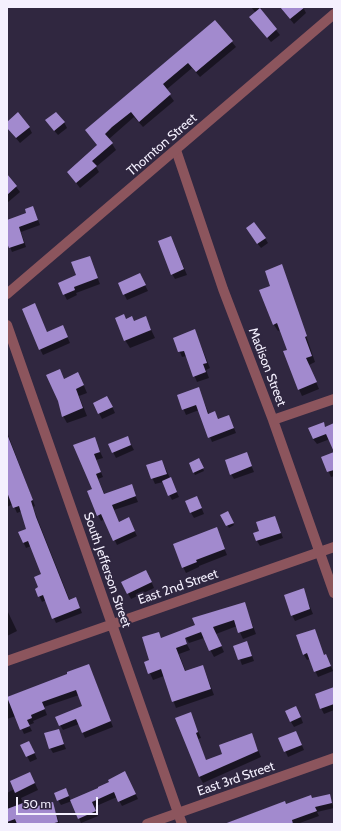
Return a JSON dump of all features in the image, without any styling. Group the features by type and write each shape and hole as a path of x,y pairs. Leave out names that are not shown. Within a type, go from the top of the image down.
{"street":[{"name":"Thornton Street","path":"7,294 334,14"},
{"name":"Madison Street","path":"176,150 223,289 273,420 334,593"},
{"name":"South Jefferson Street","path":"7,325 182,824"},
{"path":"273,420 334,399"},
{"name":"East 2nd Street","path":"7,661 334,547"},
{"name":"East 3rd Street","path":"147,824 334,758"}],"building":[{"path":"280,7 305,7 290,19"},
{"path":"260,8 277,29 267,38 249,17"},
{"path":"215,20 233,41 196,72 188,63 163,84 171,94 139,122 131,112 112,127 105,134 113,143 92,161 97,166 76,183 67,172 97,145 85,130"},
{"path":"18,112 30,127 16,138 7,128 7,122"},
{"path":"56,112 65,122 54,131 45,120"},
{"path":"7,174 17,186 7,195"},
{"path":"33,206 38,220 19,227 24,243 9,248 7,243 7,220 26,213 25,209"},
{"path":"254,222 266,238 257,244 246,228"},
{"path":"171,236 184,269 171,275 158,241"},
{"path":"90,256 98,278 74,287 75,290 63,295 58,283 76,275 71,262"},
{"path":"282,264 307,336 305,337 312,356 306,358 317,382 298,390 283,351 287,350 277,323 273,325 259,290 270,286 265,271"},
{"path":"140,273 146,285 123,295 118,283"},
{"path":"35,303 47,332 63,325 68,337 39,350 22,309"},
{"path":"124,314 126,319 132,316 134,321 146,316 151,330 124,341 115,318"},
{"path":"195,329 207,363 203,364 206,372 193,377 184,351 178,352 173,338"},
{"path":"60,369 64,379 78,372 84,385 76,389 83,408 62,417 58,401 46,375"},
{"path":"199,387 208,414 215,411 218,419 229,415 234,428 208,438 196,405 182,410 177,395"},
{"path":"107,396 113,407 98,414 93,403"},
{"path":"324,422 325,427 334,423 334,452 326,434 313,439 308,428"},
{"path":"7,434 33,500 31,501 36,517 69,600 76,597 80,608 52,619 43,595 38,597 35,589 38,587 34,577 41,574 28,541 23,543 18,532 26,529 19,506 13,508 7,492"},
{"path":"128,436 131,445 112,453 108,444"},
{"path":"95,437 100,452 94,454 101,472 96,474 104,494 132,484 136,496 112,505 119,522 129,517 135,531 113,541 101,514 97,516 87,491 92,489 73,445"},
{"path":"247,452 252,466 230,475 225,460"},
{"path":"334,452 334,470 327,472 321,457"},
{"path":"199,458 204,468 193,473 189,463"},
{"path":"162,460 167,474 151,479 146,465"},
{"path":"171,477 177,492 168,496 162,481"},
{"path":"197,496 202,508 190,513 185,501"},
{"path":"228,511 234,523 226,526 220,515"},
{"path":"275,516 281,533 256,541 253,533 259,531 256,522"},
{"path":"217,527 225,549 196,560 197,562 182,568 173,544"},
{"path":"146,570 152,582 127,594 121,582"},
{"path":"304,588 310,609 291,616 284,595"},
{"path":"245,602 253,628 238,633 234,620 213,627 222,646 209,651 201,632 185,638 187,644 176,648 185,671 203,665 211,689 172,702 161,669 148,674 144,662 149,660 142,637 159,632 161,638 195,625 192,618"},
{"path":"315,629 324,655 326,654 331,666 314,672 307,653 303,655 296,635"},
{"path":"247,641 252,656 238,660 233,646"},
{"path":"89,664 111,721 82,733 76,719 59,726 55,717 82,706 76,690 42,702 45,709 31,715 32,718 27,720 30,726 20,730 7,697"},
{"path":"334,687 334,704 320,709 315,694"},
{"path":"296,706 301,717 290,722 285,711"},
{"path":"191,712 198,732 196,733 206,760 222,754 219,745 252,733 258,751 199,777 175,718"},
{"path":"59,729 64,744 49,749 44,733"},
{"path":"296,731 302,745 284,752 278,738"},
{"path":"29,741 35,753 26,757 20,745"},
{"path":"125,771 136,794 118,802 114,792 92,802 96,811 78,819 70,800 98,788 109,782 108,780"},
{"path":"30,772 35,783 15,793 10,781"},
{"path":"66,788 69,796 57,801 54,793"},
{"path":"330,794 332,803 315,807 317,811 292,820 293,824 224,824 285,801 286,804 311,795 312,798"},
{"path":"53,802 58,822 51,824 17,824 15,819 7,822 7,809 23,803 26,809"}]}
